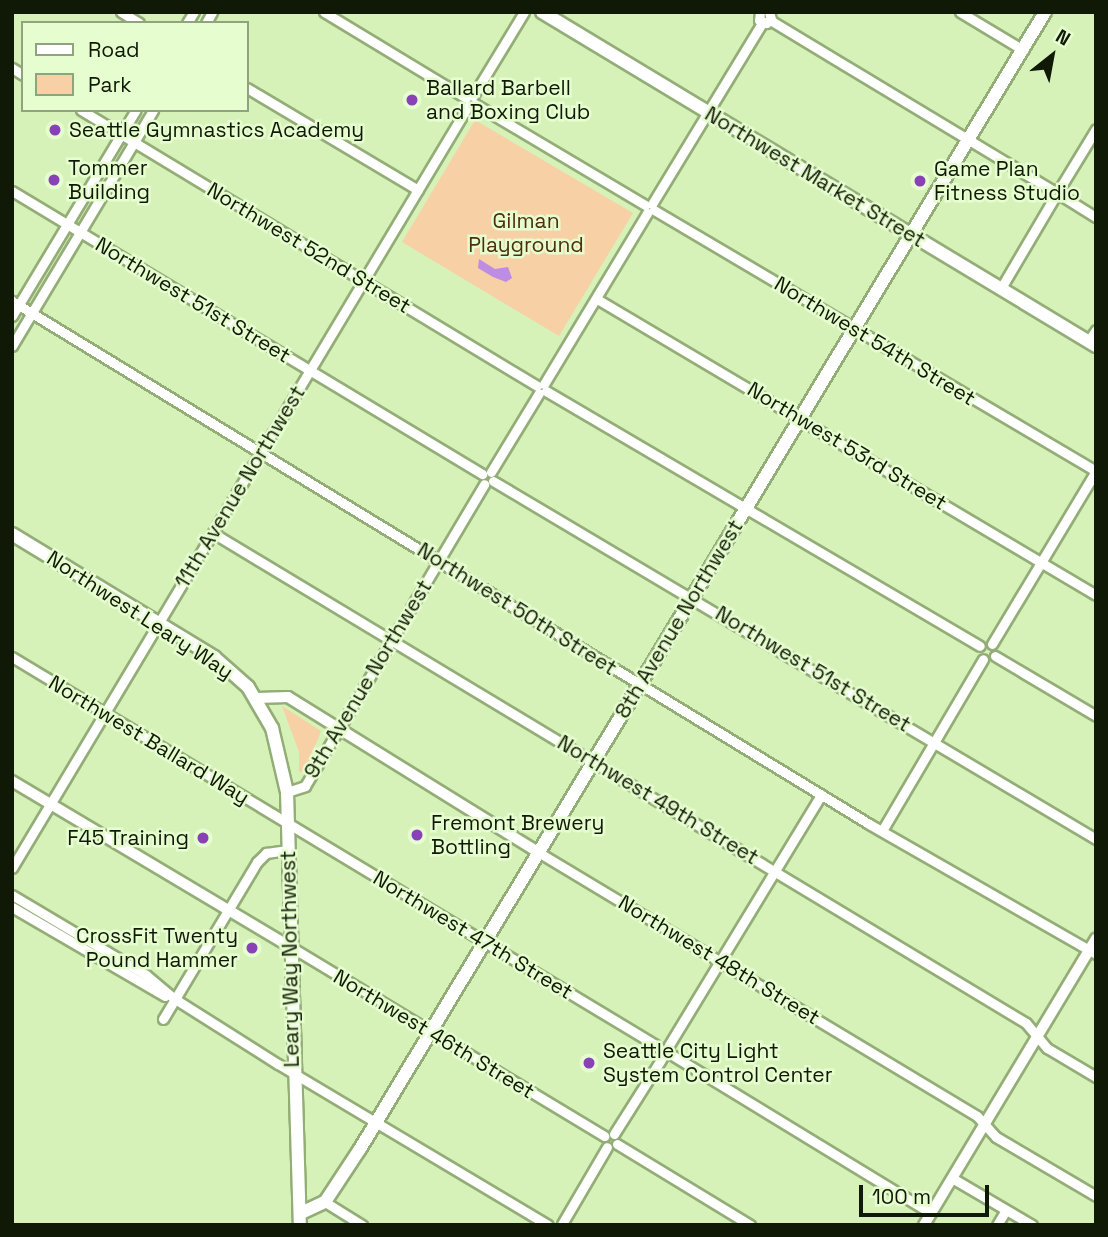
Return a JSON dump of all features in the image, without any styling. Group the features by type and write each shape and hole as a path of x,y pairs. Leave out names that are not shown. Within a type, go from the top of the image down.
{"main road":[{"name":"Northwest Market Street","path":"542,12 911,235 1094,340"},
{"name":"8th Avenue Northwest","path":"326,1202 856,329 1045,12"},
{"name":"Northwest Leary Way","path":"12,534 159,622 228,667 256,698"},
{"name":"Leary Way Northwest","path":"256,698 276,739 287,792 293,1072 300,1219"},
{"path":"300,1219 326,1202"}],"street":[{"name":"Northwest 54th Street","path":"324,12 1096,471"},
{"name":"11th Avenue Northwest","path":"12,868 524,12"},
{"path":"961,12 1023,50"},
{"name":"9th Avenue Northwest","path":"287,792 305,786 763,16"},
{"path":"763,16 1096,216"},
{"path":"248,89 418,190"},
{"name":"Northwest 52nd Street","path":"84,112 542,389 980,646"},
{"path":"12,316 16,303 68,224 135,112"},
{"path":"12,346 152,112"},
{"path":"1001,288 1096,129"},
{"name":"Northwest 51st Street","path":"12,191 487,478 935,741 1096,839"},
{"name":"Northwest 53rd Street","path":"597,299 802,418 1096,595"},
{"name":"Northwest 50th Street","path":"16,303 821,795 883,829 1091,954"},
{"path":"995,656 992,644 1096,471"},
{"name":"Northwest 49th Street","path":"213,533 1026,1023 1037,1038 1096,1077"},
{"path":"883,829 983,659 980,646 992,644"},
{"path":"983,659 995,656 1096,716"},
{"name":"Northwest Ballard Way","path":"12,657 286,822"},
{"path":"256,698 288,697 338,730"},
{"name":"Northwest 48th Street","path":"338,730 977,1116 996,1137 1096,1196"},
{"name":"Northwest 46th Street","path":"12,781 612,1138 750,1225"},
{"path":"12,895 146,975 174,999 376,1123 550,1225 562,1224 662,1058 664,1046 776,872 821,795"},
{"name":"Northwest 47th Street","path":"286,822 484,942 664,1046"},
{"path":"163,1019 262,855 288,850"},
{"path":"12,907 154,992 174,999"},
{"path":"924,1225 1091,954 1096,939"},
{"path":"664,1046 672,1055 931,1213"},
{"path":"662,1058 672,1055"},
{"path":"953,1178 1032,1225"},
{"path":"326,1202 362,1225"},
{"path":"997,1225 1006,1210"}],"green space":[{"name":"Gilman Playground","path":"475,120 633,213 559,336 402,242"},
{"path":"282,706 321,731 305,771 299,772 299,752"}],"shaded area":[{"path":"479,259 495,269 508,267 512,278 506,282 493,277 478,268"}],"place":[{"name":"Ballard Barbell and Boxing Club","path":"412,100"},
{"name":"Seattle Gymnastics Academy","path":"55,130"},
{"name":"Tommer Building","path":"54,180"},
{"name":"Game Plan Fitness Studio","path":"920,181"},
{"name":"Fremont Brewery Bottling","path":"417,835"},
{"name":"F45 Training","path":"203,838"},
{"name":"CrossFit Twenty Pound Hammer","path":"252,948"},
{"name":"Seattle City Light System Control Center","path":"589,1063"}]}
